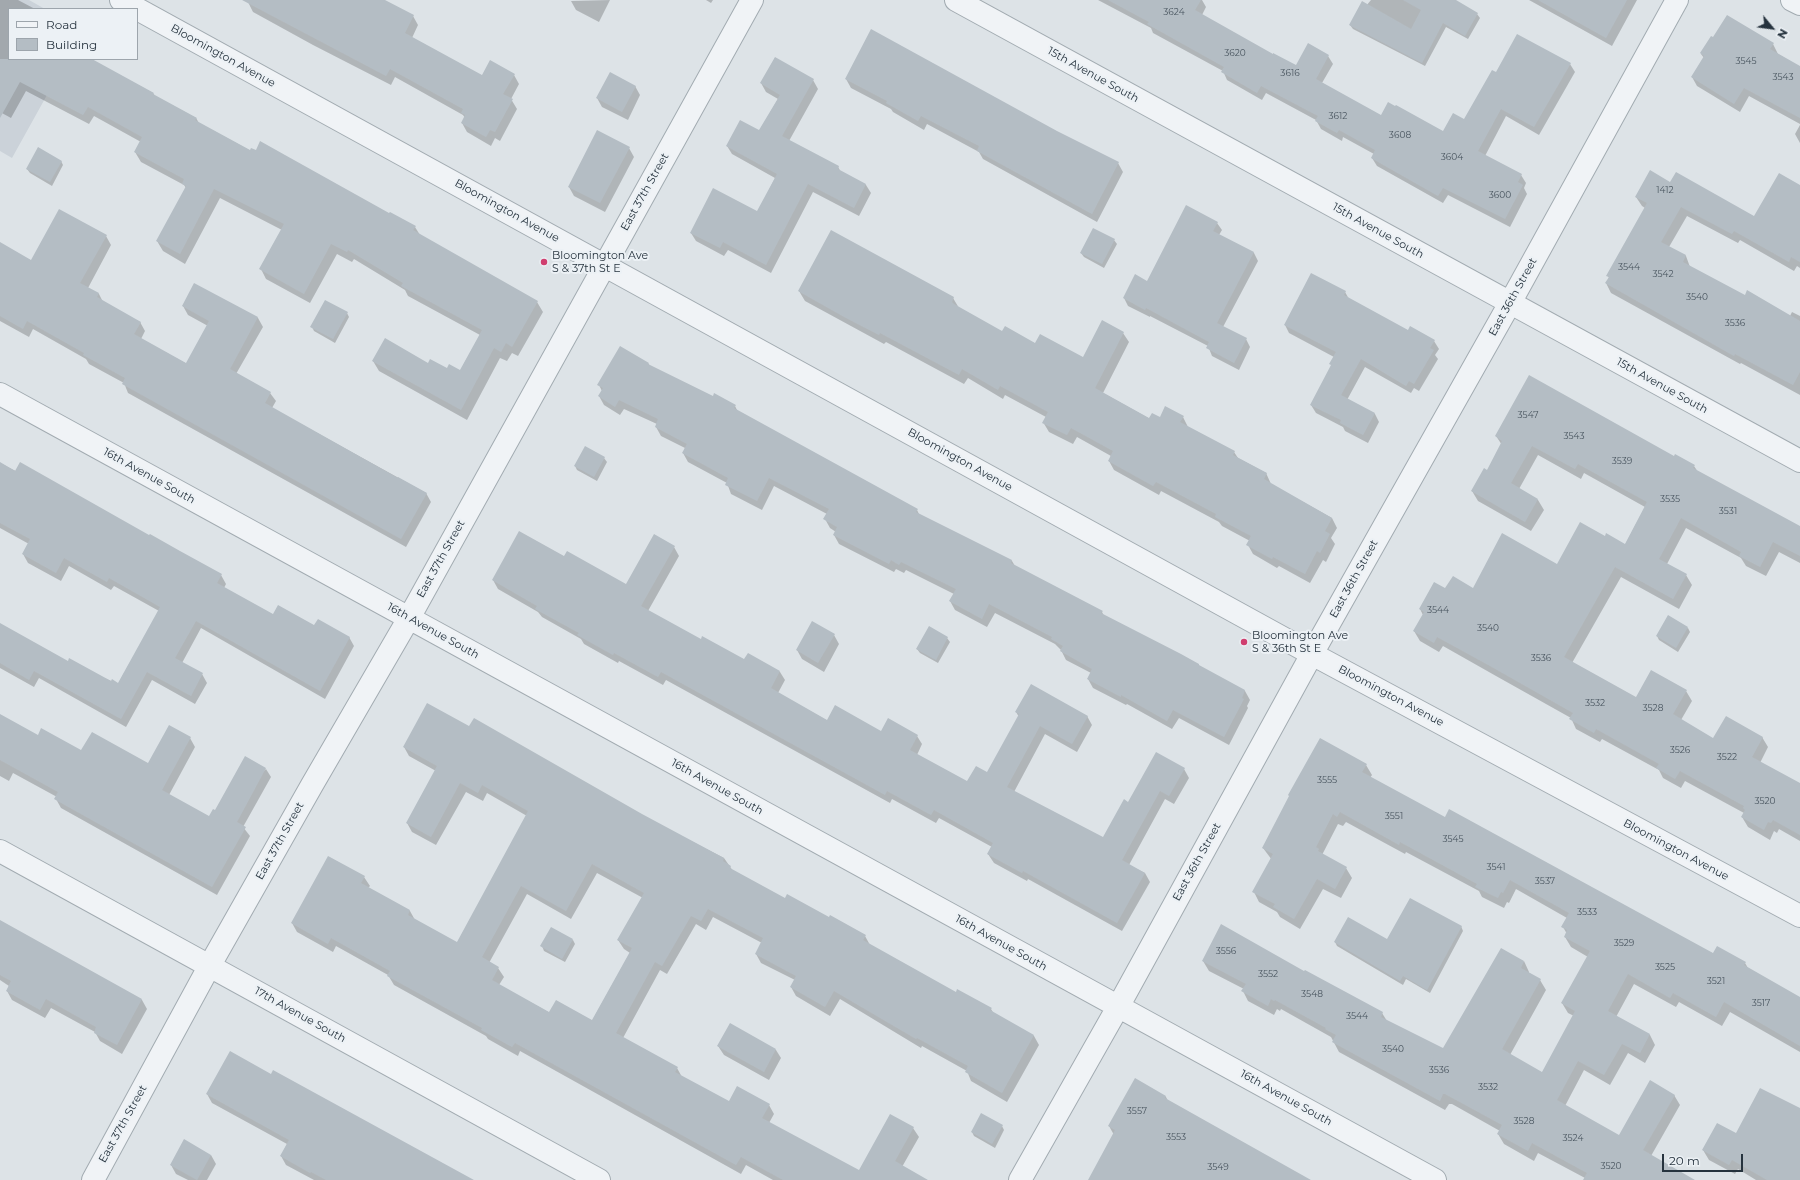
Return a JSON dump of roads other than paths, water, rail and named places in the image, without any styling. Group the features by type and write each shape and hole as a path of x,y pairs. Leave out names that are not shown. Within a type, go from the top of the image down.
{"street":[{"name":"Bloomington Avenue","path":"121,0 136,8"},
{"name":"East 37th Street","path":"93,1180 210,965 409,618 752,0"},
{"name":"15th Avenue South","path":"956,0 1800,461"},
{"name":"East 36th Street","path":"1020,1180 1118,1007 1312,654 1510,303 1677,0"},
{"path":"1792,0 1800,4"},
{"name":"Bloomington Avenue","path":"138,9 1312,654 1800,916"},
{"name":"16th Avenue South","path":"0,394 1435,1180"},
{"name":"17th Avenue South","path":"0,851 600,1180"}],"place":[{"name":"Bloomington Ave S & 37th St E","path":"544,262"},
{"name":"Bloomington Ave S & 36th St E","path":"1244,642"}]}
